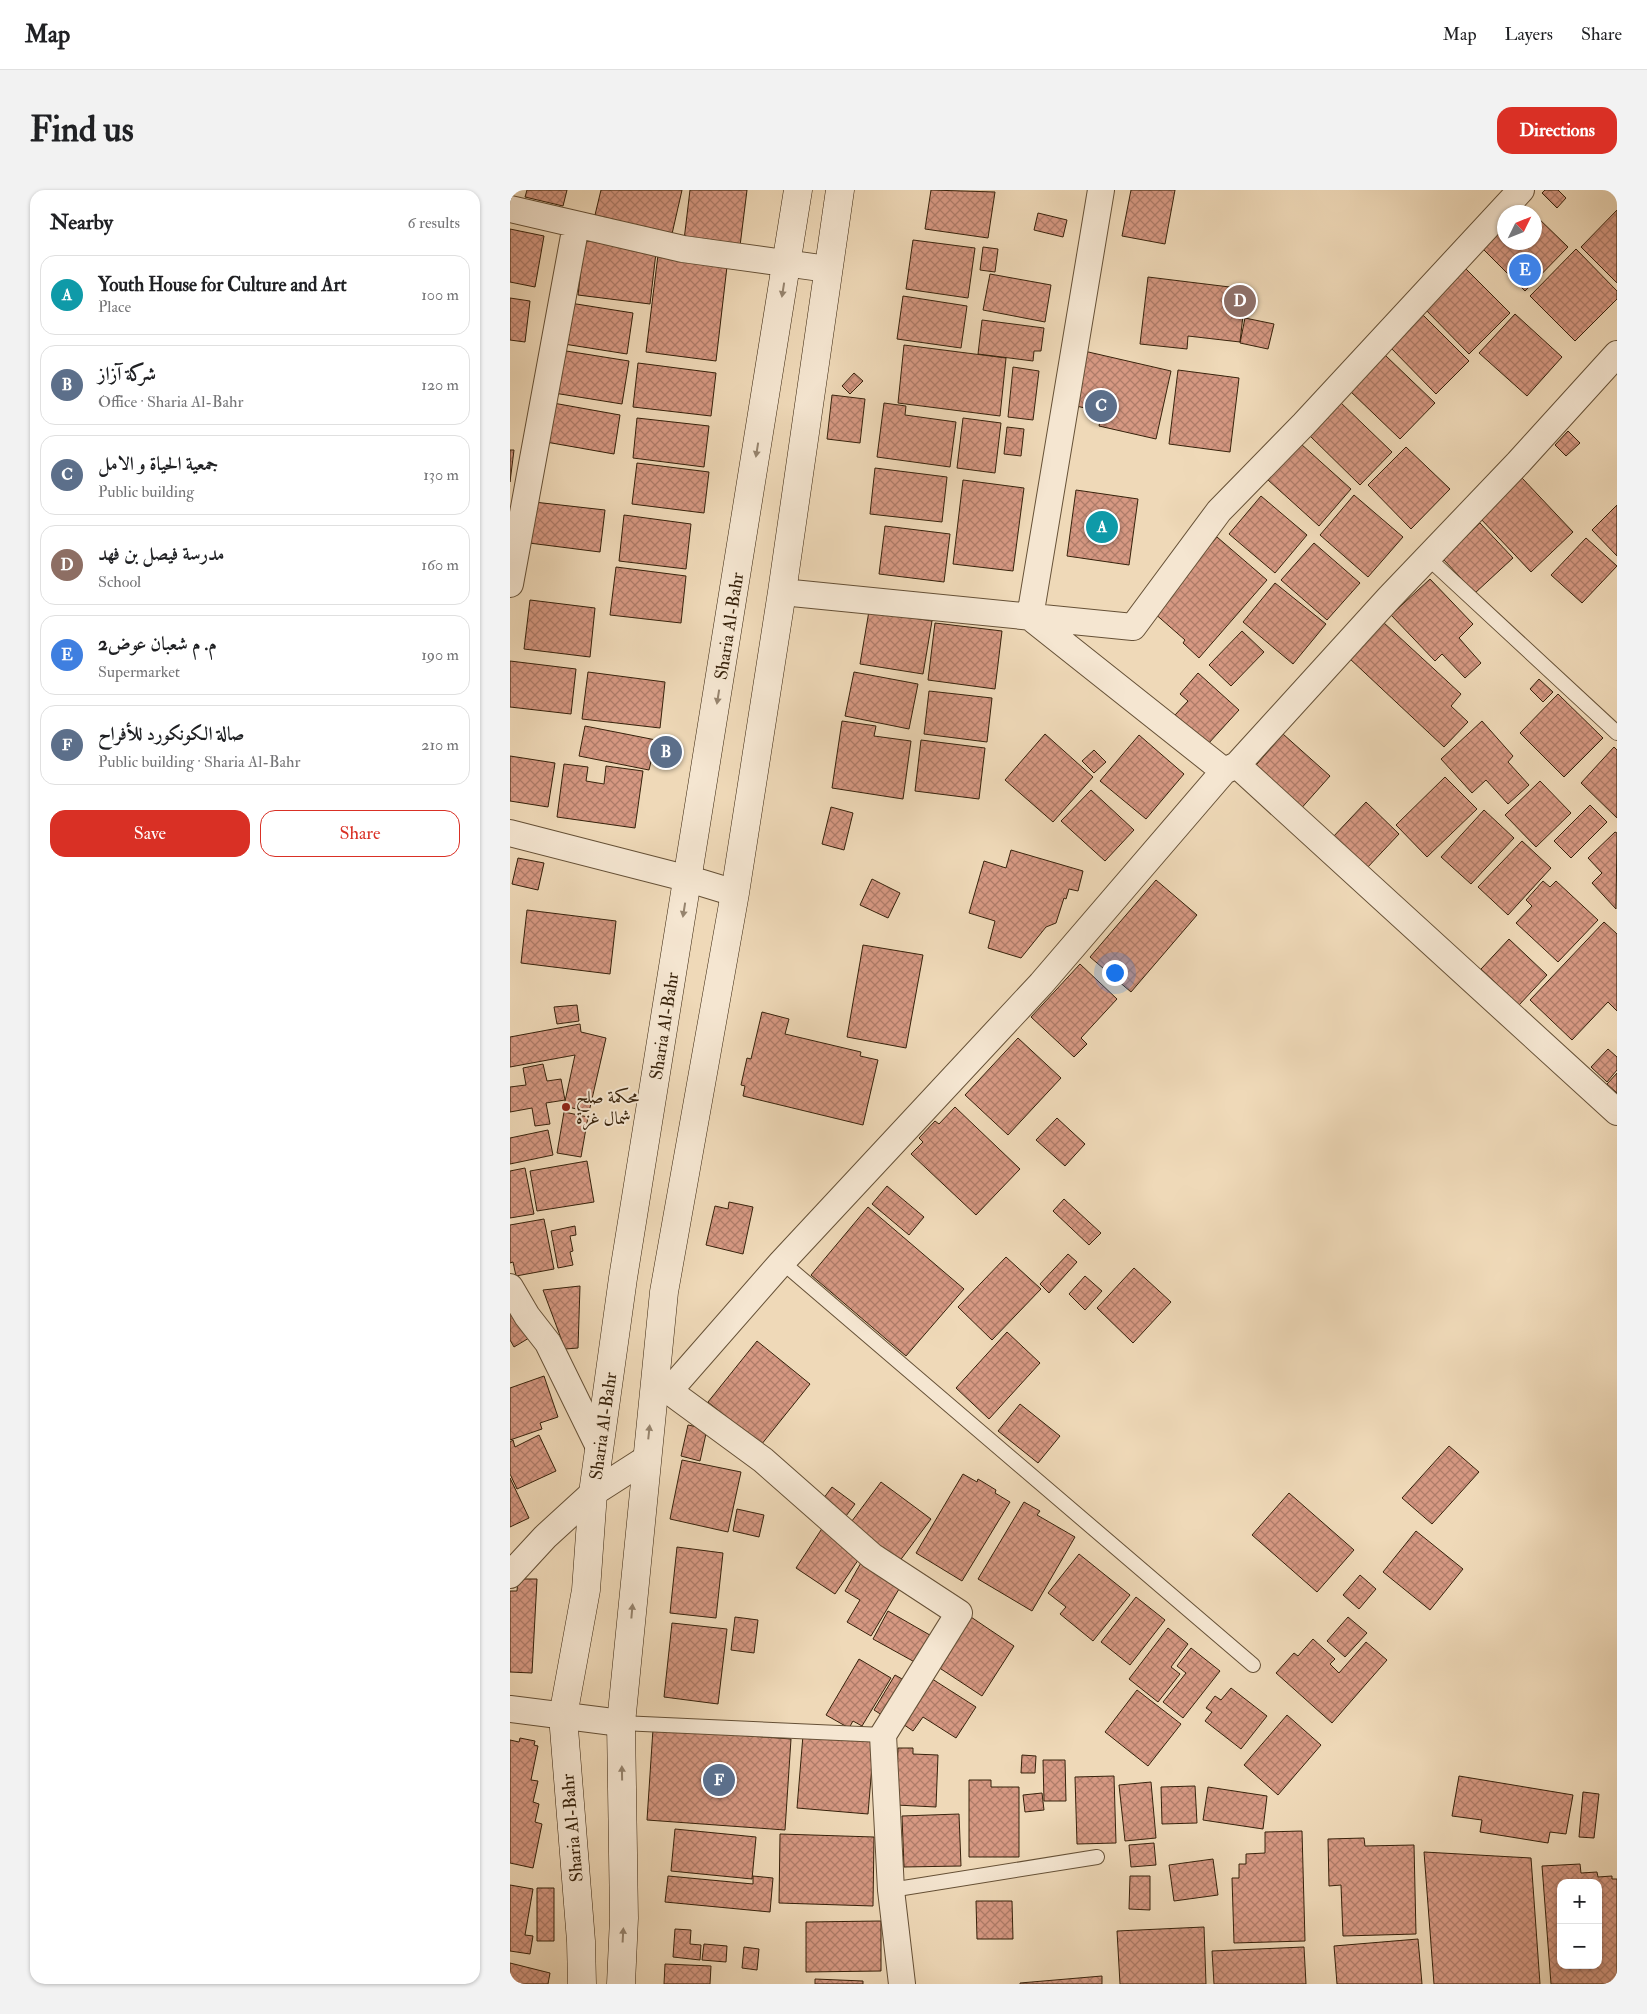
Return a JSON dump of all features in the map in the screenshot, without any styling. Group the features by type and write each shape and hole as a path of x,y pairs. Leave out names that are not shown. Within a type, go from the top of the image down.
{"main road":[{"name":"Sharia Al-Bahr","path":"582,1984 581,1941 563,1716 586,1590 593,1492 623,1278 689,878 798,190"},
{"path":"621,1984 624,1918 621,1723 646,1459 662,1387 664,1292 735,893 782,592 840,190"}],"street":[{"path":"1030,617 1101,190"},
{"path":"782,592 1134,627 1219,511 1336,389 1521,190"},
{"path":"510,209 683,249 828,269"},
{"path":"510,584 576,224"},
{"path":"902,1984 892,1890 883,1735 959,1613 872,1556 763,1460 662,1387 782,1262 1041,984 1231,768 1427,557 1518,463 1617,354"},
{"path":"1030,617 1231,768 1617,1112"},
{"path":"510,834 689,878 735,893"},
{"path":"510,1287 527,1316 548,1343 599,1447"},
{"path":"510,1575 545,1537 593,1492 646,1459"},
{"path":"510,1709 621,1723"}],"lane":[{"path":"1427,557 1617,733"},
{"path":"782,1262 1253,1665"},
{"path":"621,1723 883,1735"},
{"path":"892,1890 1097,1857"}],"building":[{"path":"527,190 567,190 563,206 525,197"},
{"path":"601,190 682,190 672,234 595,215"},
{"path":"690,190 747,190 740,246 684,240"},
{"path":"931,190 995,192 988,238 925,229"},
{"path":"1131,190 1175,190 1165,244 1122,236"},
{"path":"1545,190 1558,190 1566,198 1557,208 1542,193"},
{"path":"1617,210 1617,283 1581,247"},
{"path":"1038,213 1067,220 1063,237 1034,230"},
{"path":"1542,222 1568,247 1525,291 1482,248 1497,233 1497,250 1542,250"},
{"path":"510,229 544,236 535,287 510,282"},
{"path":"585,235 657,244 650,304 578,295"},
{"path":"913,240 975,248 968,298 906,289"},
{"path":"983,247 998,249 995,272 980,270"},
{"path":"1576,249 1617,291 1617,299 1575,341 1530,296"},
{"path":"658,255 728,258 716,361 646,352"},
{"path":"1464,267 1510,313 1469,354 1424,308"},
{"path":"990,274 1051,285 1045,322 983,310"},
{"path":"1148,277 1246,289 1240,342 1188,336 1187,349 1140,344"},
{"path":"903,296 967,306 961,348 897,339"},
{"path":"510,298 530,301 525,342 510,340"},
{"path":"570,303 633,313 627,354 564,344"},
{"path":"1421,313 1469,361 1436,394 1388,345"},
{"path":"1515,314 1562,357 1527,396 1479,353"},
{"path":"1245,318 1274,324 1268,349 1240,343"},
{"path":"982,320 1044,328 1041,351 1034,351 1033,361 978,354"},
{"path":"904,345 1006,358 1000,416 898,403"},
{"path":"560,350 629,361 622,404 554,393"},
{"path":"1084,351 1171,371 1156,439 1099,426 1102,412 1072,405"},
{"path":"1385,355 1435,403 1400,439 1350,391"},
{"path":"638,363 716,373 711,416 633,407"},
{"path":"1013,367 1039,371 1033,420 1008,417"},
{"path":"1178,370 1239,378 1230,452 1169,444"},
{"path":"854,373 863,381 850,394 842,386"},
{"path":"832,395 865,399 860,443 827,439"},
{"path":"1339,401 1392,452 1360,485 1308,434"},
{"path":"553,403 620,415 614,454 546,442"},
{"path":"884,403 906,406 905,415 956,422 950,467 877,457"},
{"path":"637,418 709,426 704,467 633,458"},
{"path":"963,418 1001,423 995,473 957,468"},
{"path":"1007,427 1024,429 1021,456 1004,454"},
{"path":"1568,431 1580,443 1566,456 1555,445"},
{"path":"1301,444 1351,489 1319,526 1268,480"},
{"path":"1406,447 1450,489 1411,529 1368,485"},
{"path":"510,450 514,450 510,482"},
{"path":"637,463 709,472 704,513 632,504"},
{"path":"875,468 947,477 942,522 870,514"},
{"path":"1522,478 1573,532 1531,572 1480,518"},
{"path":"963,480 1024,488 1013,571 953,564"},
{"path":"1076,490 1138,499 1129,565 1067,556"},
{"path":"1354,495 1403,537 1368,577 1320,535"},
{"path":"1261,496 1307,535 1275,573 1229,534"},
{"path":"534,502 605,510 600,552 529,543"},
{"path":"1617,505 1617,556 1592,530"},
{"path":"624,515 691,524 686,569 619,561"},
{"path":"1480,523 1513,558 1475,593 1443,559"},
{"path":"885,526 950,534 944,582 879,574"},
{"path":"1217,537 1267,580 1199,658 1183,643 1185,640 1153,612"},
{"path":"1586,538 1617,566 1582,603 1551,575"},
{"path":"1314,543 1360,583 1327,620 1281,580"},
{"path":"616,567 686,576 681,623 610,615"},
{"path":"1430,579 1473,624 1459,638 1481,663 1465,678 1442,654 1435,661 1391,615"},
{"path":"1275,583 1326,624 1293,664 1243,622"},
{"path":"530,600 595,608 590,657 524,649"},
{"path":"869,611 932,621 923,674 860,664"},
{"path":"1383,622 1461,694 1451,706 1468,722 1444,747 1349,658"},
{"path":"935,623 1002,631 995,689 928,680"},
{"path":"1242,631 1264,652 1231,686 1209,665"},
{"path":"510,661 576,669 571,714 510,707"},
{"path":"588,672 665,682 660,728 582,719"},
{"path":"854,672 918,684 909,729 845,716"},
{"path":"1198,673 1239,710 1208,744 1175,715 1188,701 1180,694"},
{"path":"1539,679 1553,692 1543,702 1530,689"},
{"path":"929,691 992,698 987,742 924,734"},
{"path":"1558,694 1603,738 1564,777 1520,733"},
{"path":"842,721 876,726 874,736 911,741 903,799 832,788"},
{"path":"1482,721 1513,756 1508,762 1529,785 1508,804 1486,780 1472,793 1441,759"},
{"path":"585,726 656,740 649,770 579,756"},
{"path":"1045,734 1093,777 1053,822 1005,780"},
{"path":"1283,734 1330,776 1298,812 1251,771"},
{"path":"1139,735 1184,774 1146,819 1100,781"},
{"path":"921,740 985,748 979,799 915,791"},
{"path":"1614,747 1617,750 1617,818 1581,783"},
{"path":"1094,750 1106,762 1094,773 1082,761"},
{"path":"510,756 555,763 548,807 510,801"},
{"path":"564,764 588,767 586,781 604,784 606,766 643,771 635,828 557,817"},
{"path":"1445,777 1477,809 1427,857 1396,825"},
{"path":"1540,781 1571,813 1536,847 1505,815"},
{"path":"1091,790 1134,830 1105,861 1061,821"},
{"path":"1366,802 1399,834 1366,869 1332,838"},
{"path":"1590,805 1607,822 1571,858 1554,841"},
{"path":"831,807 853,813 844,850 822,844"},
{"path":"1484,810 1514,838 1471,884 1441,857"},
{"path":"1615,832 1617,833 1616,909 1592,883 1602,873 1588,858"},
{"path":"1522,841 1551,868 1508,915 1478,887"},
{"path":"1011,850 1083,871 1078,891 1069,889 1056,923 1046,927 1021,958 988,948 995,921 969,913 984,861 1006,868"},
{"path":"518,858 544,863 538,890 512,884"},
{"path":"872,879 900,893 888,918 860,905"},
{"path":"1156,880 1197,915 1131,992 1090,957"},
{"path":"1543,881 1550,887 1556,881 1598,920 1558,962 1516,923 1532,906 1526,900"},
{"path":"527,910 616,921 610,974 521,963"},
{"path":"1604,922 1617,934 1617,1011 1608,1002 1572,1040 1530,1000"},
{"path":"1509,939 1547,975 1519,1005 1481,969"},
{"path":"863,945 923,955 906,1048 847,1037"},
{"path":"1080,964 1117,999 1081,1038 1087,1044 1074,1057 1031,1017"},
{"path":"577,1005 579,1021 557,1024 554,1007"},
{"path":"762,1012 789,1019 785,1034 861,1052 860,1056 878,1060 863,1125 743,1096 745,1086 741,1085 747,1058 751,1059"},
{"path":"580,1024 581,1032 606,1038 589,1112 564,1106 575,1055 510,1067 510,1037"},
{"path":"1018,1038 1061,1078 1008,1135 965,1095"},
{"path":"1608,1049 1617,1057 1617,1070 1607,1082 1591,1067"},
{"path":"543,1064 547,1081 561,1079 565,1100 546,1103 550,1124 535,1126 532,1108 510,1112 510,1087 526,1085 523,1068"},
{"path":"1617,1073 1617,1093 1607,1084"},
{"path":"955,1107 1020,1169 976,1215 911,1154 923,1142 919,1138 935,1121 939,1124"},
{"path":"564,1112 588,1117 581,1157 557,1153"},
{"path":"1057,1118 1085,1144 1065,1166 1036,1140"},
{"path":"548,1130 553,1155 510,1164 510,1138"},
{"path":"587,1161 594,1202 537,1211 530,1171"},
{"path":"525,1168 534,1214 510,1218 510,1171"},
{"path":"887,1186 924,1217 909,1235 872,1204"},
{"path":"1064,1199 1101,1233 1089,1245 1053,1211"},
{"path":"729,1202 753,1207 743,1254 706,1245 715,1206 728,1209"},
{"path":"868,1207 964,1289 906,1356 811,1275"},
{"path":"544,1219 554,1269 516,1276 513,1262 510,1263 510,1225"},
{"path":"575,1226 576,1235 570,1236 573,1251 570,1252 573,1265 558,1268 551,1231"},
{"path":"1068,1254 1077,1262 1049,1293 1040,1284"},
{"path":"1006,1257 1041,1289 992,1340 958,1307"},
{"path":"1134,1268 1171,1302 1133,1343 1097,1308"},
{"path":"1085,1276 1102,1291 1085,1310 1069,1294"},
{"path":"580,1286 578,1348 565,1349 543,1290"},
{"path":"510,1306 529,1338 514,1347 510,1340"},
{"path":"1007,1332 1040,1363 989,1419 956,1388"},
{"path":"757,1341 810,1384 761,1445 708,1402"},
{"path":"544,1376 558,1417 540,1423 542,1429 510,1440 510,1388"},
{"path":"1020,1404 1060,1436 1038,1463 998,1431"},
{"path":"688,1425 707,1429 700,1461 681,1456"},
{"path":"539,1435 556,1471 517,1489 510,1474 510,1442 513,1440 515,1447"},
{"path":"1449,1446 1479,1472 1432,1524 1402,1498"},
{"path":"682,1460 741,1472 728,1532 670,1519"},
{"path":"963,1474 977,1482 978,1479 996,1490 995,1493 1010,1502 962,1581 916,1553"},
{"path":"510,1478 529,1518 510,1527"},
{"path":"881,1482 931,1519 896,1566 846,1529"},
{"path":"832,1487 855,1504 843,1520 820,1503"},
{"path":"1289,1493 1354,1550 1317,1592 1252,1535"},
{"path":"1024,1502 1040,1511 1037,1515 1075,1537 1032,1611 978,1579"},
{"path":"737,1509 764,1515 759,1537 733,1531"},
{"path":"823,1527 863,1553 835,1594 796,1568"},
{"path":"1416,1531 1463,1569 1430,1610 1383,1572"},
{"path":"677,1547 723,1553 716,1618 670,1613"},
{"path":"1079,1554 1130,1595 1093,1641 1060,1614 1066,1607 1048,1593"},
{"path":"862,1561 902,1584 871,1636 847,1622 860,1600 845,1591"},
{"path":"1360,1575 1376,1589 1359,1609 1343,1595"},
{"path":"518,1579 537,1579 532,1673 510,1672 510,1591 517,1591"},
{"path":"1136,1597 1165,1620 1130,1665 1101,1642"},
{"path":"888,1611 935,1638 920,1665 873,1639"},
{"path":"965,1613 1014,1646 982,1696 932,1663"},
{"path":"735,1617 758,1620 754,1653 731,1650"},
{"path":"1348,1617 1367,1633 1345,1657 1327,1641"},
{"path":"672,1623 727,1629 718,1704 664,1697"},
{"path":"1168,1628 1188,1644 1171,1667 1180,1674 1158,1702 1129,1679"},
{"path":"1313,1639 1335,1659 1330,1664 1339,1673 1366,1642 1387,1660 1332,1723 1276,1673 1294,1653 1298,1656"},
{"path":"1191,1648 1220,1671 1183,1718 1163,1702 1186,1673 1177,1666"},
{"path":"859,1659 891,1678 862,1726 853,1721 849,1728 826,1715"},
{"path":"895,1675 911,1684 890,1720 874,1710"},
{"path":"926,1675 976,1707 956,1738 923,1717 913,1731 897,1720"},
{"path":"1231,1688 1267,1716 1241,1749 1205,1721 1212,1712 1206,1708 1215,1696 1221,1700"},
{"path":"1137,1690 1181,1724 1148,1766 1105,1732"},
{"path":"1287,1715 1321,1745 1278,1795 1244,1765"},
{"path":"653,1729 791,1739 785,1830 647,1820"},
{"path":"803,1735 874,1741 868,1814 797,1808"},
{"path":"520,1738 535,1741 534,1745 538,1746 531,1780 538,1781 533,1802 539,1804 535,1822 542,1824 533,1868 510,1863 510,1740 519,1742"},
{"path":"898,1748 913,1748 913,1754 938,1755 936,1807 896,1805"},
{"path":"1022,1755 1036,1756 1035,1773 1021,1773"},
{"path":"1043,1760 1065,1760 1066,1801 1044,1801"},
{"path":"1114,1776 1116,1843 1077,1844 1075,1777"},
{"path":"1459,1776 1573,1795 1566,1834 1550,1832 1548,1843 1480,1832 1482,1820 1452,1816"},
{"path":"969,1780 991,1780 991,1787 1019,1787 1019,1857 969,1857"},
{"path":"1151,1782 1156,1838 1125,1841 1119,1785"},
{"path":"1195,1786 1197,1823 1162,1824 1161,1787"},
{"path":"1208,1787 1267,1796 1263,1829 1203,1820"},
{"path":"1583,1792 1599,1794 1594,1838 1579,1837"},
{"path":"1042,1793 1044,1810 1025,1812 1023,1795"},
{"path":"959,1814 961,1866 904,1867 902,1816"},
{"path":"675,1829 756,1837 752,1879 671,1871"},
{"path":"1302,1831 1305,1941 1234,1943 1232,1878 1239,1878 1239,1864 1246,1864 1246,1854 1265,1853 1265,1832"},
{"path":"780,1834 874,1837 873,1906 779,1903"},
{"path":"1364,1838 1365,1846 1414,1845 1416,1934 1343,1936 1341,1885 1329,1886 1328,1839"},
{"path":"1154,1843 1156,1865 1131,1867 1129,1845"},
{"path":"1424,1852 1531,1858 1540,1984 1434,1984"},
{"path":"1213,1859 1218,1895 1174,1901 1169,1865"},
{"path":"1580,1864 1581,1873 1597,1872 1598,1877 1612,1876 1612,1879 1617,1879 1617,1984 1551,1984 1542,1866"},
{"path":"668,1876 753,1884 753,1876 773,1878 770,1912 665,1902"},
{"path":"1130,1876 1150,1876 1150,1910 1129,1909"},
{"path":"510,1885 533,1889 525,1935 533,1936 530,1954 510,1951"},
{"path":"537,1888 554,1888 554,1941 537,1941"},
{"path":"976,1901 1012,1901 1013,1939 977,1939"},
{"path":"881,1921 881,1971 806,1972 806,1922"},
{"path":"1204,1927 1206,1984 1120,1984 1117,1931"},
{"path":"675,1929 691,1930 690,1944 701,1945 700,1960 673,1957"},
{"path":"1418,1939 1422,1984 1337,1984 1334,1946"},
{"path":"704,1944 727,1946 726,1962 702,1960"},
{"path":"744,1947 759,1949 757,1970 742,1968"},
{"path":"1304,1947 1306,1984 1214,1984 1212,1951"},
{"path":"510,1963 550,1973 548,1984 510,1984"},
{"path":"665,1964 711,1966 710,1984 664,1984"},
{"path":"1102,1976 1102,1984 1020,1984 1020,1983"},
{"path":"815,1979 863,1981 863,1984 815,1984"}],"place":[{"name":"م. م شعبان عوض2","path":"1525,270"},
{"name":"مدرسة فيصل بن فهد","path":"1240,301"},
{"name":"جمعية الحياة و الامل","path":"1101,406"},
{"name":"Youth House for Culture and Art","path":"1102,527"},
{"name":"شركة آزاز","path":"666,752"},
{"name":"محكمة صلح شمال غزة","path":"566,1107"},
{"name":"صالة الكونكورد للأفراح","path":"719,1780"}]}
